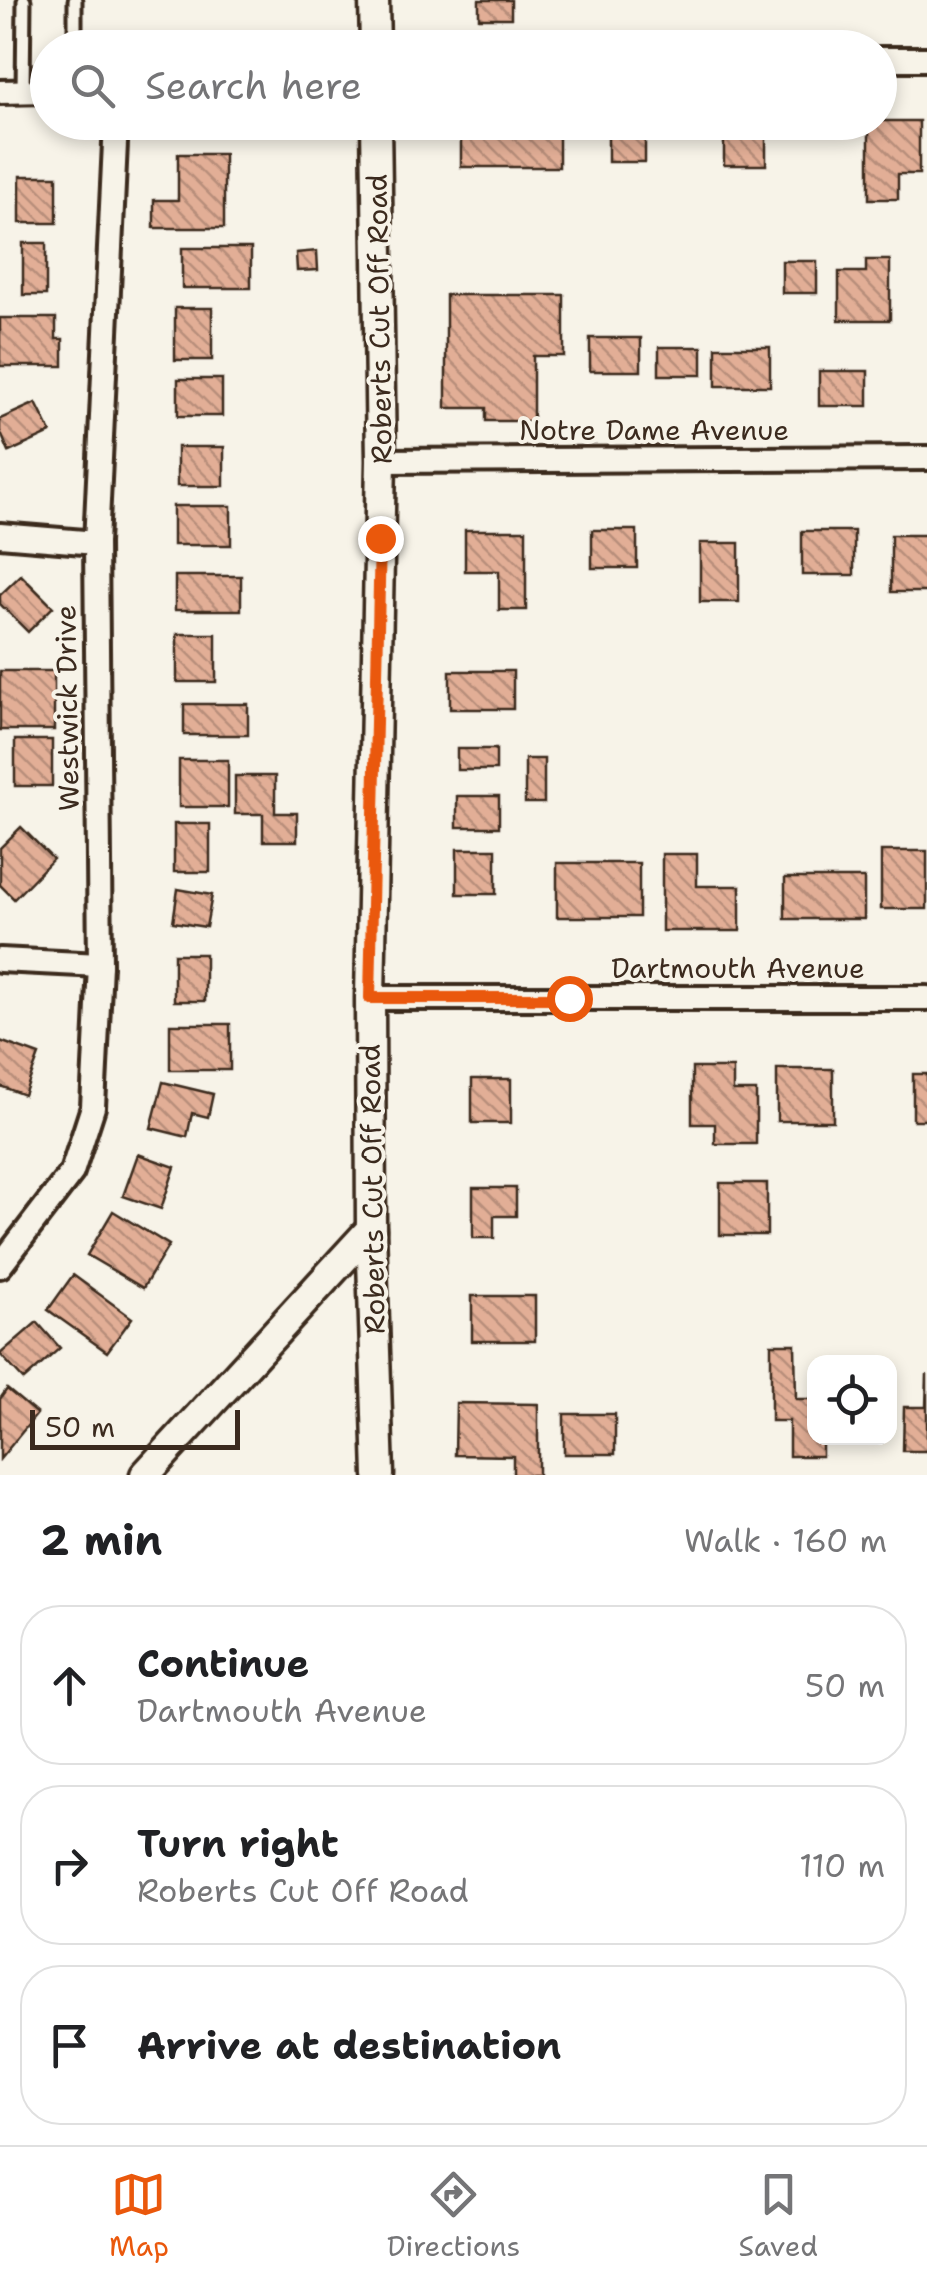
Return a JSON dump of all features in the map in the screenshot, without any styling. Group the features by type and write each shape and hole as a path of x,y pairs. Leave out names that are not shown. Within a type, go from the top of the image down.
{"street":[{"path":"374,0 375,30"},
{"path":"897,59 927,59"},
{"name":"Westwick Drive","path":"0,1266 72,1172 93,1107 100,965 96,543 115,140"},
{"name":"Roberts Cut Off Road","path":"376,140 381,462 370,998 371,1229 379,1475"},
{"name":"Notre Dame Avenue","path":"381,462 927,458"},
{"path":"0,536 96,543"},
{"path":"0,960 100,965"},
{"name":"Dartmouth Avenue","path":"370,998 927,998"},
{"path":"144,1475 371,1229"}],"lane":[{"path":"11,92 24,0"},
{"path":"75,0 75,30"}],"building":[{"path":"479,0 511,0 511,18 479,18"},
{"path":"897,121 919,121 919,174 898,174 898,199 869,199 869,140 897,140"},
{"path":"461,140 559,140 559,167 461,167"},
{"path":"608,140 645,140 645,162 608,162"},
{"path":"724,140 766,140 766,165 724,165"},
{"path":"178,154 224,154 224,228 154,228 154,200 178,200"},
{"path":"20,176 57,176 57,223 20,223"},
{"path":"23,243 46,243 46,295 23,295"},
{"path":"182,248 251,248 251,288 182,288"},
{"path":"317,251 318,270 297,271 296,253"},
{"path":"866,260 890,260 890,320 839,320 839,272 866,272"},
{"path":"782,261 817,261 817,293 782,293"},
{"path":"446,295 564,295 564,356 533,356 533,421 486,421 486,408 446,408"},
{"path":"175,308 212,308 212,360 175,360"},
{"path":"0,318 56,318 56,339 63,339 63,366 0,366"},
{"path":"590,338 641,338 641,371 590,371"},
{"path":"659,347 702,347 702,375 659,375"},
{"path":"716,347 770,347 770,386 716,386"},
{"path":"819,371 868,371 868,406 819,406"},
{"path":"178,379 222,379 222,416 178,416"},
{"path":"36,403 51,433 9,452 0,431 0,419"},
{"path":"177,447 224,447 224,486 177,486"},
{"path":"173,506 231,506 231,545 173,545"},
{"path":"465,530 526,530 526,610 499,610 499,571 465,571"},
{"path":"592,530 637,530 637,568 592,568"},
{"path":"802,531 854,531 854,575 802,575"},
{"path":"891,535 927,535 927,592 891,592"},
{"path":"700,543 739,543 739,602 700,602"},
{"path":"21,575 53,607 28,632 0,604 0,595"},
{"path":"175,576 241,576 241,610 175,610"},
{"path":"177,634 216,634 216,682 177,682"},
{"path":"0,671 54,671 54,730 0,730"},
{"path":"450,671 513,671 513,709 450,709"},
{"path":"184,704 248,704 248,735 184,735"},
{"path":"15,740 52,740 52,786 15,786"},
{"path":"457,749 496,749 496,770 457,770"},
{"path":"525,759 544,759 544,803 525,803"},
{"path":"179,760 228,760 228,807 179,807"},
{"path":"235,776 275,776 275,813 297,813 297,841 263,841 263,814 235,814"},
{"path":"457,796 499,796 499,827 457,827"},
{"path":"174,824 210,824 210,872 174,872"},
{"path":"21,827 53,859 14,899 0,885 0,848"},
{"path":"457,849 496,849 496,894 457,894"},
{"path":"881,851 927,851 927,909 881,909"},
{"path":"662,854 697,854 697,886 740,886 740,931 662,931"},
{"path":"557,863 639,863 639,917 557,917"},
{"path":"785,878 864,878 864,919 785,919"},
{"path":"178,889 212,895 206,927 173,922"},
{"path":"174,954 205,954 205,1001 174,1001"},
{"path":"170,1024 230,1024 230,1070 170,1070"},
{"path":"0,1041 39,1055 24,1095 0,1086"},
{"path":"692,1068 733,1068 733,1091 756,1091 756,1144 715,1144 715,1124 692,1124"},
{"path":"777,1069 833,1069 833,1121 777,1121"},
{"path":"913,1074 927,1074 927,1120 913,1120"},
{"path":"472,1079 511,1079 511,1123 472,1123"},
{"path":"163,1082 213,1094 208,1117 192,1113 187,1137 151,1128"},
{"path":"138,1154 175,1167 161,1209 123,1196"},
{"path":"720,1183 767,1183 767,1235 720,1235"},
{"path":"473,1188 516,1188 516,1216 494,1216 494,1238 473,1238"},
{"path":"113,1211 169,1245 143,1288 87,1255"},
{"path":"73,1275 132,1318 107,1352 48,1310"},
{"path":"472,1296 535,1296 535,1341 472,1341"},
{"path":"37,1322 60,1348 24,1380 0,1354"},
{"path":"771,1344 795,1344 796,1399 807,1399 807,1445 822,1445 822,1456 789,1456 789,1421 771,1421"},
{"path":"927,1374 927,1451 903,1451 904,1407 926,1407"},
{"path":"7,1389 37,1414 0,1459 0,1399"},
{"path":"456,1403 538,1404 538,1475 513,1475 513,1456 455,1455"},
{"path":"564,1414 615,1414 615,1454 564,1454"}],"route":[{"path":"380,538 370,998 569,998"}]}
